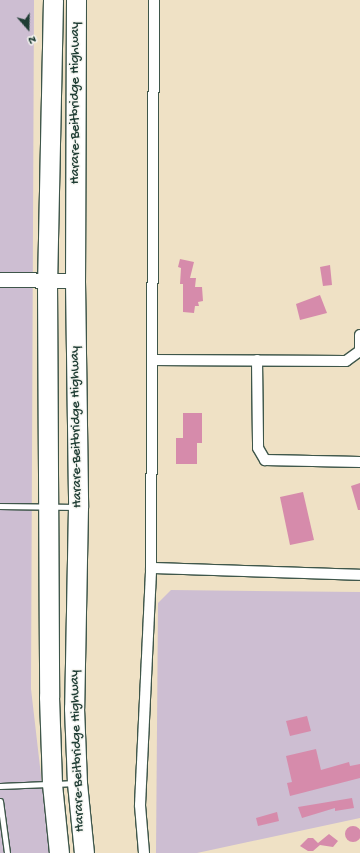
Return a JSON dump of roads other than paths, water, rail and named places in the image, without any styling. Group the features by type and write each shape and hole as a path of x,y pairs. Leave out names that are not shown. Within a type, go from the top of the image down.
{"highway":[{"name":"Harare-Beitbridge Highway","path":"53,0 47,281 48,505 52,784 59,853"},
{"name":"Harare-Beitbridge Highway","path":"76,0 74,281 78,507 74,708 77,783 84,853"}],"street":[{"path":"144,853 140,805 151,568 154,0"},
{"path":"0,280 74,281"},
{"path":"152,360 346,361 360,351 360,335"},
{"path":"257,360 258,448 265,460 360,462"},
{"path":"151,568 360,575"}],"lane":[{"path":"0,506 48,505 78,507"},
{"path":"0,786 77,783"},
{"path":"0,801 7,853"}]}
